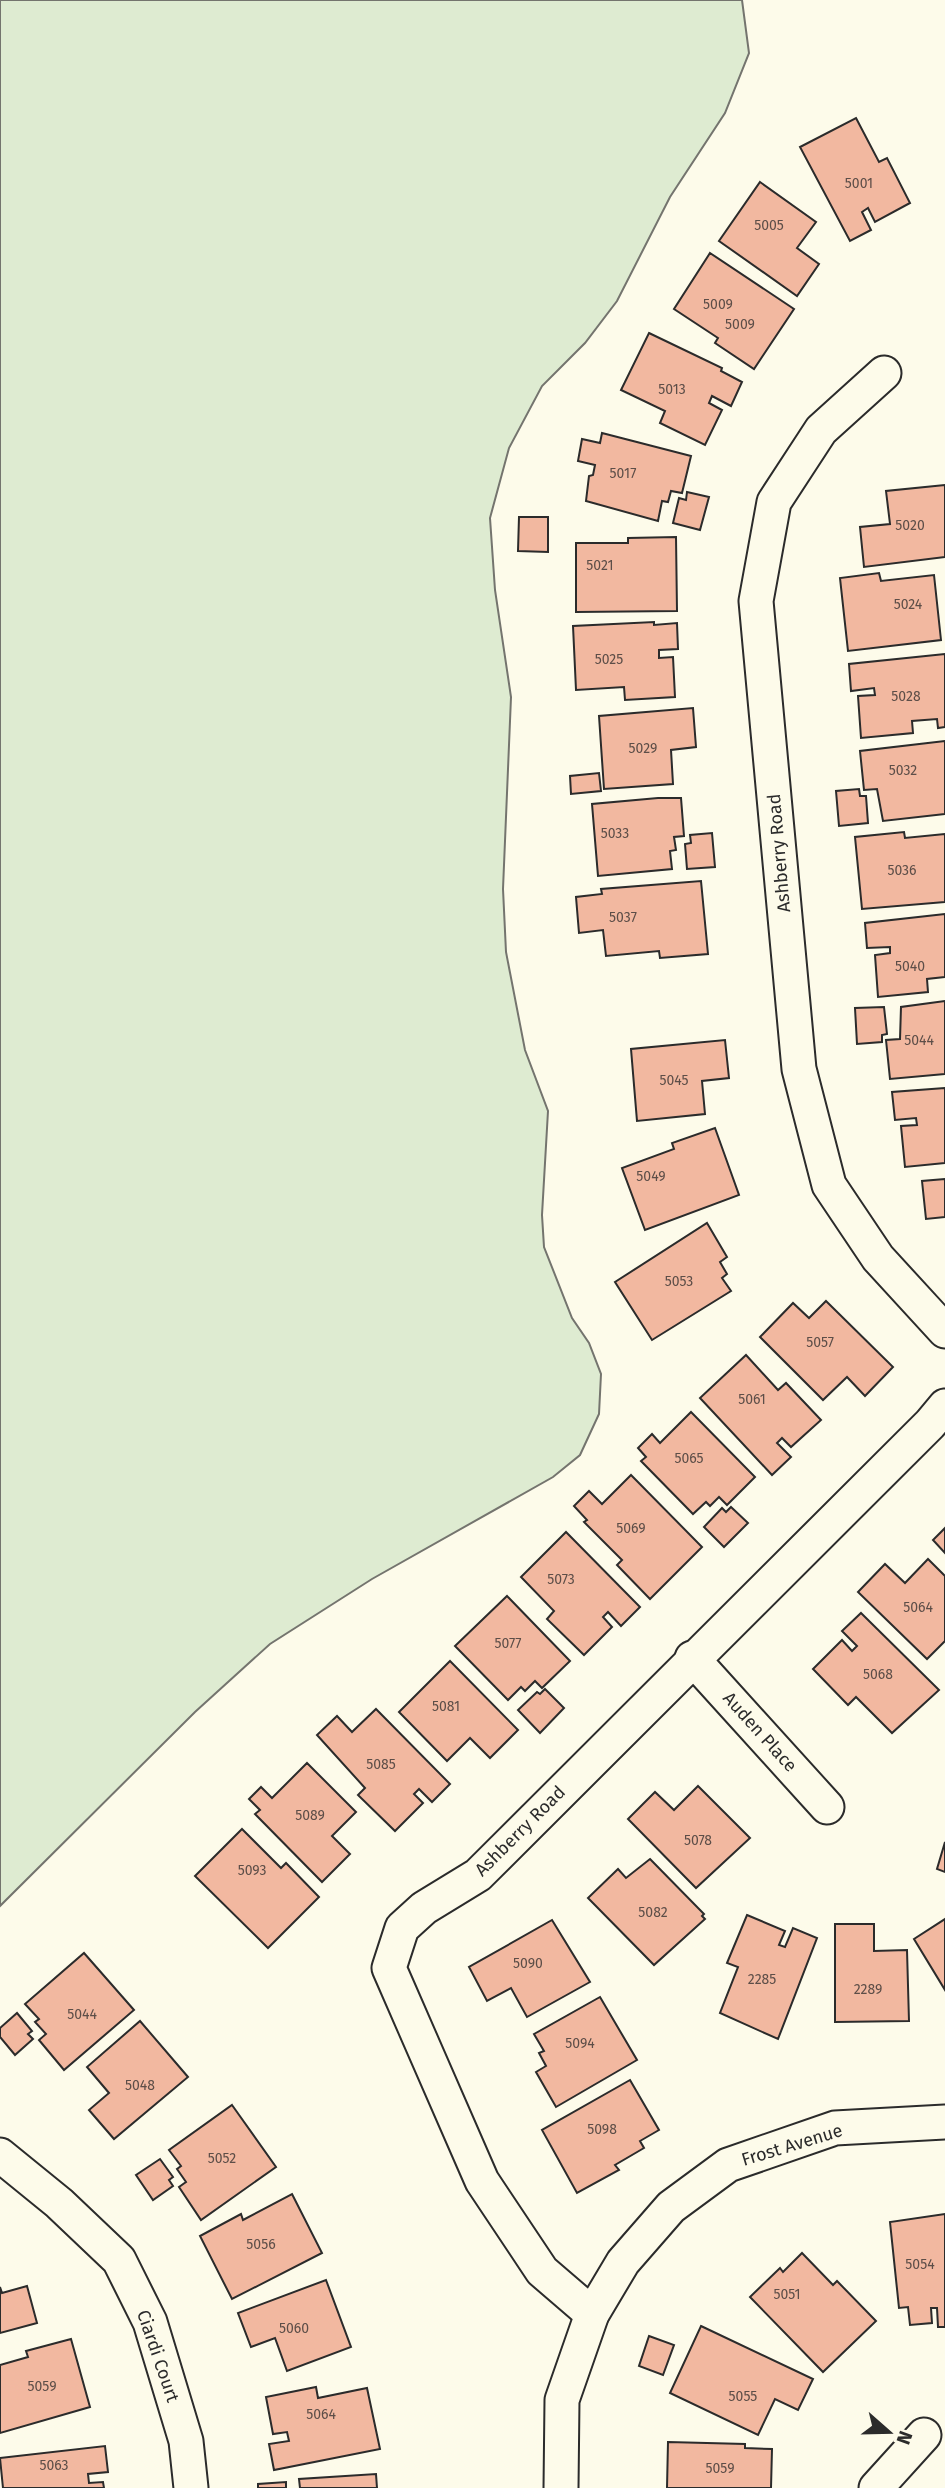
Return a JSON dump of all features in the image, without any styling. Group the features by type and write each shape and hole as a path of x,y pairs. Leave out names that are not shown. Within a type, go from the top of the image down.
{"street":[{"name":"Ashberry Road","path":"884,373 821,430 774,502 756,601 799,1069 822,1159 829,1185 878,1258 945,1331"},
{"name":"Ashberry Road","path":"592,2314 542,2271 482,2181 389,1968 402,1928 424,1908 478,1875 945,1406"},
{"name":"Auden Place","path":"692,1658 827,1807"},
{"name":"Frost Avenue","path":"561,2488 562,2400 592,2314 623,2262 671,2207 728,2165 835,2128 945,2122"},
{"name":"Ciardi Court","path":"0,2155 59,2203 120,2260 150,2322 187,2441 191,2488"},
{"path":"876,2488 924,2435"}],"green space":[{"path":"0,0 742,0 749,53 725,113 670,197 617,301 585,343 542,386 509,448 490,518 495,590 511,697 503,889 506,952 525,1050 548,1111 542,1215 544,1247 572,1318 589,1343 601,1374 599,1414 580,1455 553,1477 372,1579 270,1644 195,1712 0,1906"}],"building":[{"path":"856,118 879,162 887,158 910,203 875,222 868,208 862,212 871,230 850,241 800,147"},
{"path":"760,182 816,222 797,248 819,264 797,296 719,241"},
{"path":"710,253 794,309 754,369 715,343 718,338 674,309"},
{"path":"649,333 722,368 721,371 742,382 731,406 712,396 709,403 722,410 705,445 660,423 665,411 621,390"},
{"path":"602,433 691,456 682,493 671,491 668,502 662,501 658,521 586,501 589,476 593,475 595,465 578,461 582,439 600,443"},
{"path":"945,485 945,557 864,567 860,527 890,524 886,491"},
{"path":"687,492 709,497 700,530 673,523 679,498 686,500"},
{"path":"519,517 548,517 548,552 518,551"},
{"path":"676,537 677,611 576,612 576,543 628,543 628,538"},
{"path":"879,573 881,581 934,575 941,640 848,651 840,578"},
{"path":"654,622 654,625 677,623 678,649 659,650 659,658 673,657 675,697 625,700 624,687 576,690 573,626"},
{"path":"945,654 945,727 938,728 937,719 912,721 913,733 861,738 858,696 875,695 874,688 851,691 849,664"},
{"path":"693,708 696,747 671,750 673,784 604,789 599,716"},
{"path":"945,741 945,814 883,821 877,789 864,790 860,751"},
{"path":"599,773 601,791 571,794 570,776"},
{"path":"859,789 860,796 866,796 868,823 839,826 836,791"},
{"path":"681,798 684,836 674,837 676,850 670,851 672,869 598,876 592,804"},
{"path":"904,832 905,838 945,834 945,902 862,909 855,837"},
{"path":"712,833 715,867 687,869 685,844 691,843 690,835"},
{"path":"701,881 708,954 660,958 659,951 606,956 603,930 579,933 576,897 602,894 601,889"},
{"path":"945,914 945,977 927,979 928,992 878,997 875,955 890,953 890,947 867,948 865,923"},
{"path":"945,1001 945,1074 890,1079 886,1040 900,1039 901,1007"},
{"path":"884,1007 887,1034 882,1035 882,1042 857,1044 855,1008"},
{"path":"725,1040 729,1078 702,1081 705,1114 637,1121 631,1049"},
{"path":"945,1088 945,1163 905,1167 901,1126 917,1125 916,1118 895,1120 892,1092"},
{"path":"715,1128 739,1195 645,1230 622,1168 674,1149 672,1143"},
{"path":"945,1179 945,1217 926,1219 922,1181"},
{"path":"707,1223 727,1257 720,1262 727,1274 722,1278 731,1291 652,1340 615,1282"},
{"path":"826,1301 893,1367 865,1396 847,1377 823,1400 760,1337 793,1303 809,1318"},
{"path":"746,1355 778,1390 786,1383 821,1420 791,1447 782,1438 777,1443 791,1457 772,1475 700,1398"},
{"path":"691,1412 755,1477 727,1505 719,1497 710,1506 706,1502 693,1514 641,1461 646,1457 638,1448 652,1434 660,1443"},
{"path":"631,1475 702,1547 650,1599 617,1565 622,1560 584,1522 587,1520 574,1506 589,1491 602,1504"},
{"path":"731,1507 748,1523 724,1547 704,1527 722,1508 726,1512"},
{"path":"945,1528 945,1553 933,1540"},
{"path":"566,1532 640,1607 621,1626 608,1612 603,1617 612,1627 584,1655 547,1619 554,1611 521,1577"},
{"path":"928,1559 945,1576 945,1641 927,1659 858,1592 885,1564 905,1583"},
{"path":"507,1596 570,1661 542,1688 535,1681 525,1691 521,1687 508,1700 455,1646"},
{"path":"861,1613 939,1690 892,1733 856,1697 848,1705 813,1669 842,1640 852,1651 857,1646 842,1631"},
{"path":"450,1661 518,1730 490,1758 470,1738 447,1761 399,1712"},
{"path":"545,1689 564,1708 540,1733 518,1710 537,1692 540,1694"},
{"path":"376,1709 450,1784 432,1802 419,1789 414,1794 423,1803 395,1831 358,1795 365,1788 317,1735 337,1716 352,1732"},
{"path":"307,1763 356,1812 332,1836 350,1854 322,1882 255,1814 260,1810 249,1799 261,1787 272,1798"},
{"path":"698,1786 750,1838 696,1888 628,1819 655,1792 674,1810"},
{"path":"242,1829 281,1868 286,1863 319,1897 268,1948 195,1876"},
{"path":"945,1842 945,1872 937,1869"},
{"path":"650,1859 704,1914 702,1916 705,1919 654,1965 588,1898 618,1869 626,1878"},
{"path":"747,1915 785,1931 779,1945 785,1947 793,1928 817,1938 778,2039 720,2013 738,1967 727,1963"},
{"path":"945,1919 945,1990 914,1939"},
{"path":"552,1920 590,1982 527,2017 511,1988 487,2001 469,1967"},
{"path":"835,1924 874,1924 874,1951 907,1950 909,2021 835,2022"},
{"path":"84,1953 134,2010 64,2070 39,2040 46,2034 35,2022 39,2019 25,2004"},
{"path":"600,1997 637,2060 556,2107 536,2072 546,2066 539,2053 544,2051 534,2034"},
{"path":"17,2013 32,2031 28,2034 33,2039 15,2055 0,2037 0,2028"},
{"path":"140,2021 188,2077 114,2139 89,2110 109,2093 87,2067"},
{"path":"630,2080 659,2130 640,2141 644,2148 615,2165 619,2170 577,2193 542,2130"},
{"path":"232,2105 276,2167 201,2220 179,2187 186,2182 177,2169 181,2166 169,2150"},
{"path":"160,2159 173,2177 169,2180 173,2186 153,2200 136,2175"},
{"path":"292,2194 322,2253 232,2299 200,2236 241,2214 243,2220"},
{"path":"945,2214 945,2327 938,2327 937,2308 931,2308 932,2323 910,2325 908,2307 899,2308 890,2222"},
{"path":"802,2253 833,2285 837,2281 876,2321 823,2372 750,2297 780,2268 783,2272"},
{"path":"326,2280 351,2347 287,2371 275,2338 251,2347 238,2313"},
{"path":"27,2286 37,2323 0,2333 0,2287 2,2293"},
{"path":"701,2326 813,2379 798,2410 775,2399 758,2435 670,2393"},
{"path":"649,2336 674,2345 663,2375 639,2366"},
{"path":"71,2339 90,2407 0,2433 0,2365 28,2357 26,2351"},
{"path":"316,2387 318,2398 367,2388 380,2449 274,2470 269,2444 289,2441 287,2432 273,2434 266,2397"},
{"path":"668,2442 745,2444 745,2448 772,2449 771,2488 667,2488"},
{"path":"105,2446 108,2472 88,2474 89,2483 103,2482 104,2488 3,2488 0,2458"},
{"path":"376,2474 377,2488 300,2488 299,2479"},
{"path":"286,2482 286,2488 258,2488 258,2484"}]}
